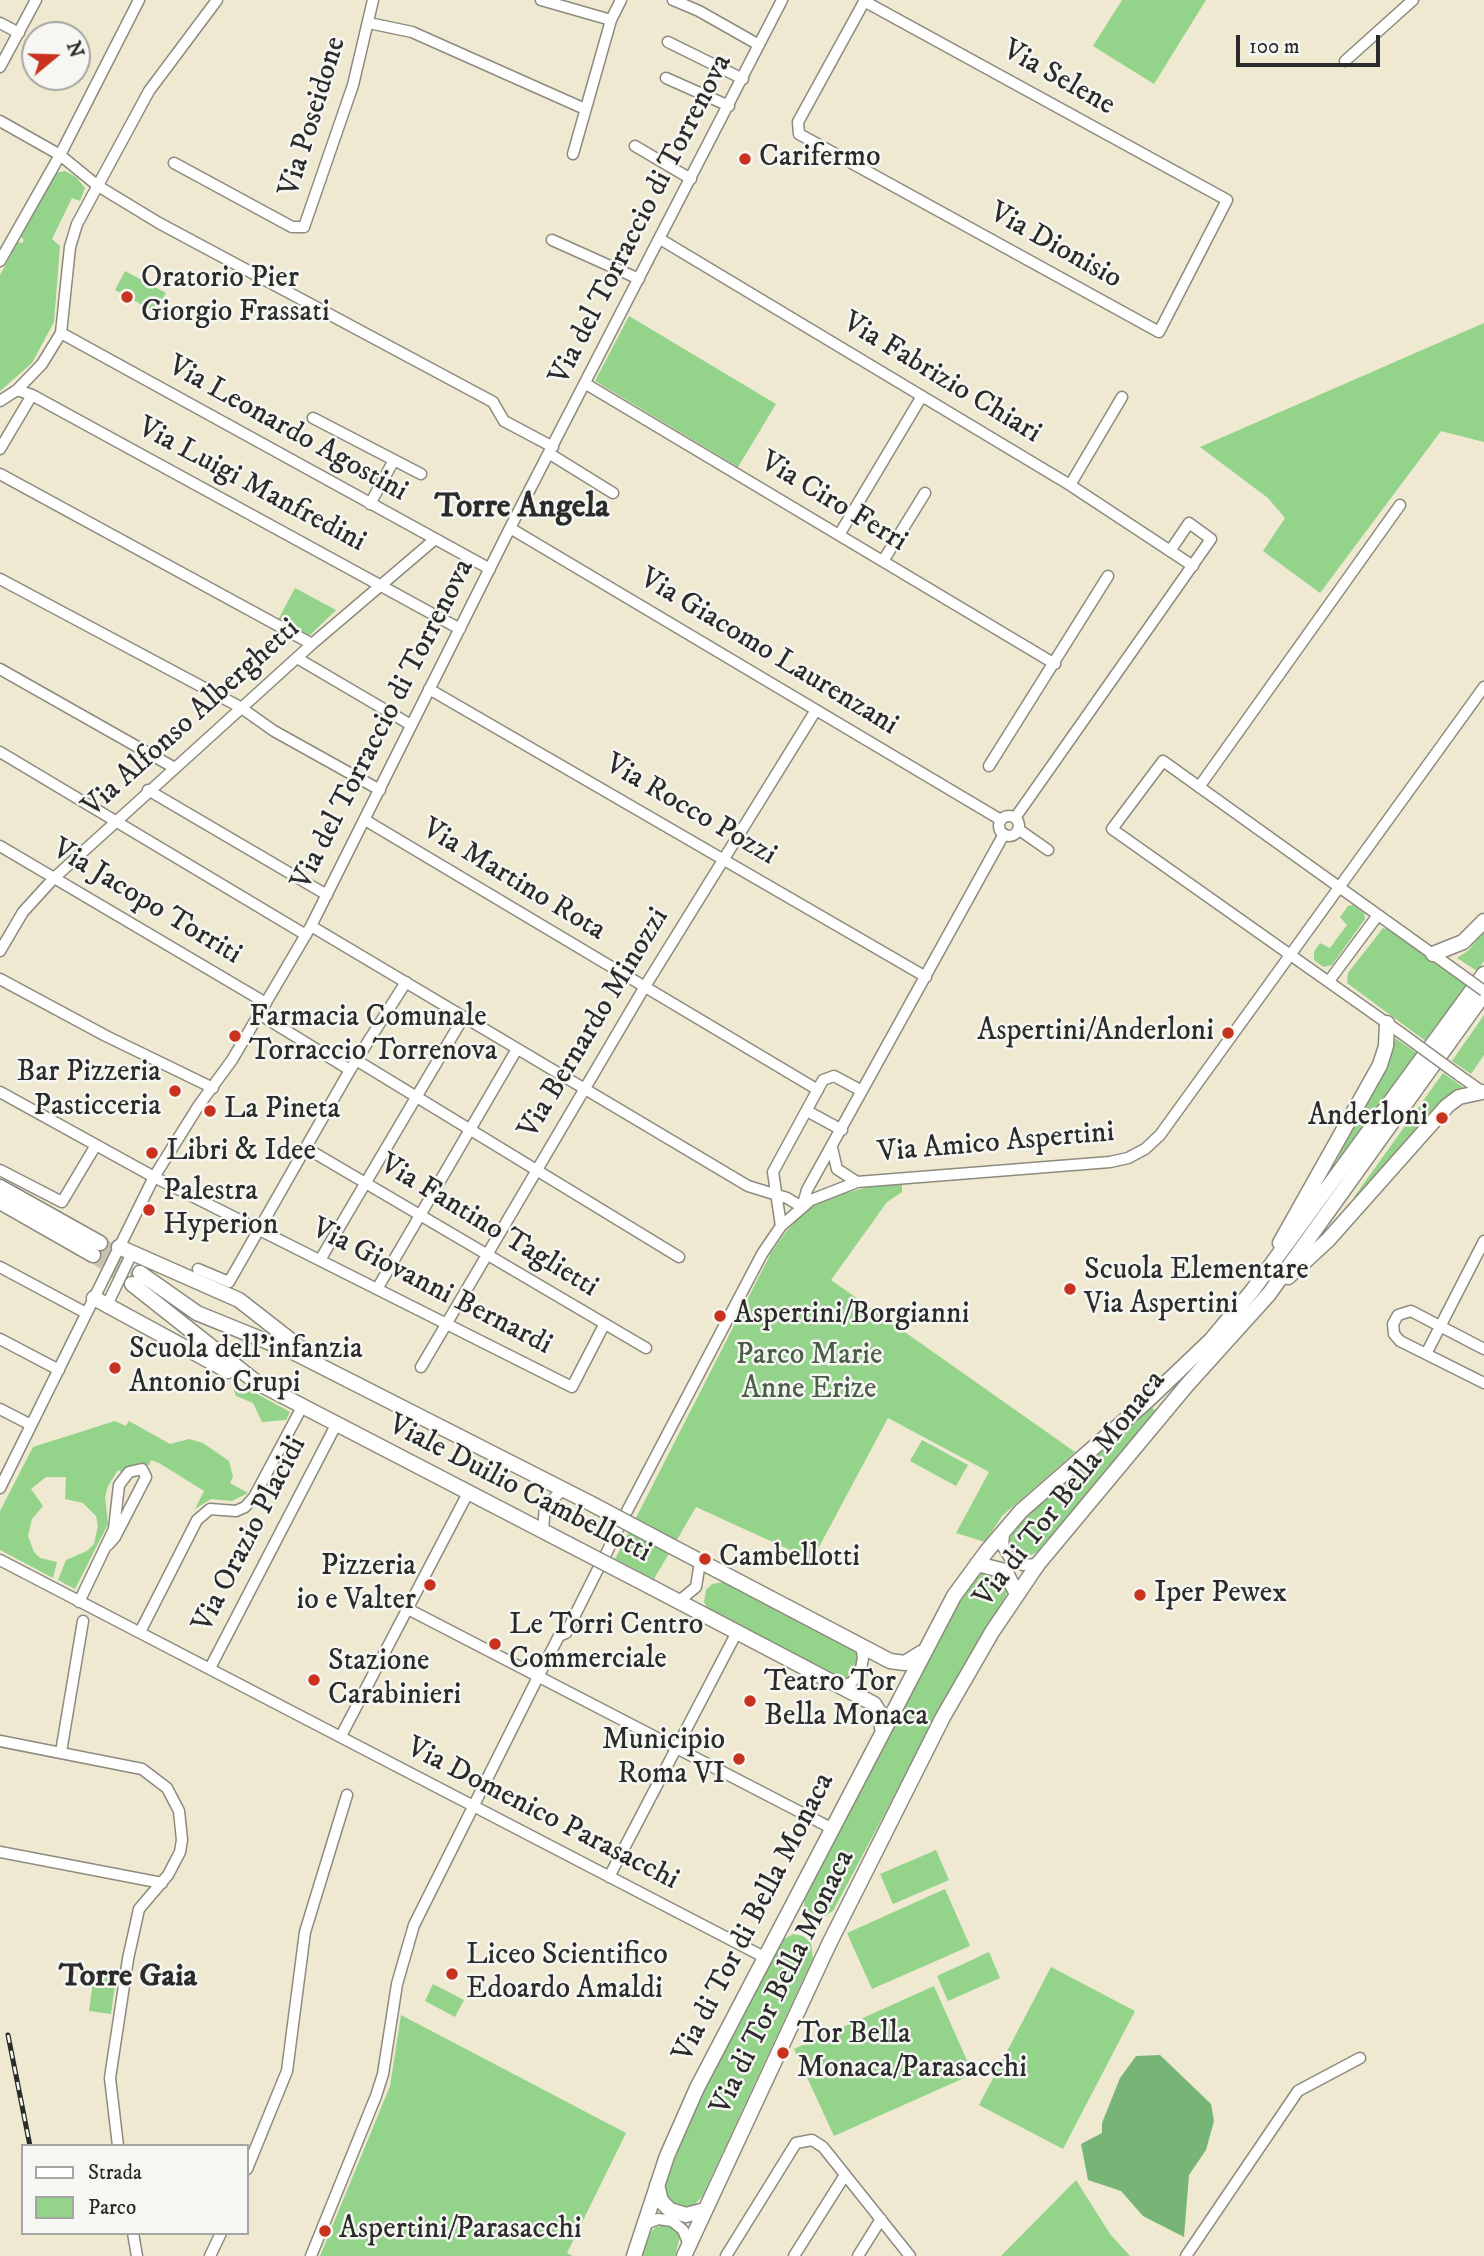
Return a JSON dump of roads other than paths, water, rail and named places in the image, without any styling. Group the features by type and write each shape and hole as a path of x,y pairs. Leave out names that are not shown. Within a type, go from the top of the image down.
{"main road":[{"path":"1433,954 1462,942 1484,921"},
{"name":"Via di Tor di Bella Monaca","path":"634,2256 657,2183 688,2107 948,1606 1004,1530 1211,1340 1252,1291 1484,974"},
{"name":"Via di Tor Bella Monaca","path":"687,2250 829,1944 923,1756 978,1656 1017,1594 1038,1564 1187,1385 1269,1294 1484,992"},
{"path":"1252,1291 1377,1070 1385,1050 1387,1023"},
{"path":"1269,1294 1333,1236 1447,1106 1459,1097 1483,1092"},
{"path":"0,1187 96,1249 0,1202"},
{"path":"126,1250 246,1304 324,1368"},
{"name":"Viale Duilio Cambellotti","path":"882,1730 877,1706 256,1382 136,1279 197,1313 287,1349 900,1664 922,1652"},
{"path":"101,1301 230,1372 256,1382"},
{"path":"977,1564 1006,1571 1017,1594"},
{"path":"657,2183 661,2201 670,2210 686,2214 705,2210"}],"street":[{"path":"0,67 36,0"},
{"path":"0,261 60,155 139,0"},
{"path":"0,401 17,390 42,364 61,333 71,239 149,91 217,0"},
{"path":"360,0 372,3"},
{"path":"541,0 611,20"},
{"path":"573,154 611,20 621,0"},
{"path":"673,0 699,11 759,45"},
{"name":"Via del Torraccio di Torrenova","path":"154,1177 177,1138 234,1057 327,895 510,528 782,0"},
{"path":"1346,61 1413,0"},
{"name":"Via Dionisio","path":"864,1 798,122 798,131 804,138 1159,332 1227,200"},
{"name":"Via Selene","path":"864,1 1227,200"},
{"name":"Via Poseidone","path":"174,163 292,227 304,227 353,85 372,3"},
{"path":"0,23 19,33"},
{"path":"369,23 412,32 585,109"},
{"path":"668,42 743,79"},
{"path":"666,78 729,106"},
{"path":"0,121 60,155 98,186 285,293 495,404 504,421 613,493"},
{"path":"635,146 691,179"},
{"name":"Via Fabrizio Chiari","path":"660,239 1070,485 1193,566"},
{"path":"552,240 639,279"},
{"name":"Via Leonardo Agostini","path":"61,333 490,569"},
{"name":"Via Ciro Ferri","path":"586,384 1055,664"},
{"name":"Via Luigi Manfredini","path":"17,390 32,395 460,629"},
{"path":"0,449 32,395"},
{"path":"839,535 922,396"},
{"path":"1070,485 1122,397"},
{"path":"313,418 421,474"},
{"path":"370,504 394,460"},
{"path":"0,474 312,644"},
{"path":"883,561 925,492"},
{"path":"1199,787 1400,505"},
{"path":"1004,834 1014,834 1017,824 1211,539 1189,523 1170,551"},
{"name":"Via Giacomo Laurenzani","path":"510,528 1001,820"},
{"name":"Via Alfonso Alberghetti","path":"0,951 23,912 114,820 380,584 435,540"},
{"path":"989,765 1108,576"},
{"path":"0,579 240,708 274,731 380,790"},
{"path":"297,658 411,725"},
{"path":"0,669 173,767"},
{"name":"Via Amico Aspertini","path":"627,1511 762,1254 781,1226 802,1207 827,1192 857,1182 1110,1162 1136,1155 1160,1135 1484,687"},
{"name":"Via Rocco Pozzi","path":"429,689 926,977"},
{"name":"Via Bernardo Minozzi","path":"421,1367 644,988 816,710"},
{"path":"0,752 308,930 406,982 748,1186 776,1194 802,1207 805,1195 1004,834"},
{"path":"1483,1092 1292,954 1112,829 1163,761 1484,992"},
{"path":"148,790 327,895"},
{"path":"1004,834 999,826 1006,816 1048,849"},
{"name":"Via Martino Rota","path":"365,820 818,1090"},
{"name":"Via Jacopo Torriti","path":"0,846 266,1003"},
{"path":"1329,981 1378,915"},
{"path":"0,979 106,1036 213,1088"},
{"path":"198,1269 229,1282 353,1065 406,982"},
{"path":"260,1014 416,1097 678,1257"},
{"path":"320,1260 463,1017"},
{"path":"377,1289 517,1049"},
{"path":"781,1226 774,1172 818,1090 826,1077 832,1075 862,1091"},
{"name":"Via Giovanni Bernardi","path":"0,1092 154,1177 572,1387 604,1325"},
{"path":"807,1111 842,1130"},
{"path":"0,1170 62,1202 96,1145"},
{"path":"832,1147 837,1170 857,1182"},
{"name":"Via Fantino Taglietti","path":"306,1148 646,1348"},
{"path":"1,1483 86,1313 101,1301 126,1250 154,1177"},
{"path":"1426,1354 1484,1241"},
{"path":"0,1267 86,1313"},
{"path":"1484,1349 1411,1311 1401,1313 1395,1320 1393,1329 1396,1337 1484,1383"},
{"path":"0,1339 59,1370"},
{"path":"140,1632 197,1520 210,1509 236,1511 245,1507 254,1497 302,1407"},
{"path":"0,1409 31,1425"},
{"name":"Via Orazio Placidi","path":"210,1668 336,1425"},
{"path":"79,1602 146,1477 142,1469 129,1472 119,1486 114,1529 108,1545"},
{"path":"542,1530 543,1510 552,1498 563,1490"},
{"path":"341,1736 468,1493"},
{"path":"606,1554 619,1527"},
{"path":"1004,1530 1003,1547 1009,1557 1023,1564 1038,1564"},
{"name":"Via Domenico Parasacchi","path":"0,1560 764,1957"},
{"path":"678,1602 695,1589 700,1562"},
{"path":"311,2256 383,2074 397,1984 414,1925 559,1636 566,1633 598,1569"},
{"path":"406,1608 831,1828"},
{"path":"61,1752 83,1621"},
{"path":"609,1877 737,1632"},
{"path":"839,1686 851,1683 860,1674 863,1658 861,1645"},
{"path":"0,1741 142,1769 167,1788 179,1811 182,1840 176,1861 162,1883 139,1909 128,1959 110,2078 118,2144"},
{"path":"248,2167 287,2071 305,1932 347,1796"},
{"path":"0,1852 162,1883"},
{"path":"1186,2256 1298,2091 1360,2058"},
{"path":"726,2256 796,2143 812,2140 823,2147 910,2256"},
{"path":"794,2256 845,2175"},
{"path":"643,2225 659,2219 672,2221 683,2230 687,2250"},
{"path":"858,2256 881,2219"},
{"path":"133,2235 137,2256"},
{"path":"210,2256 219,2235"}],"tunnel":[{"path":"100,1243 140,1273"},
{"path":"93,1255 131,1283"}],"railway":[{"path":"8,2035 30,2144"}],"place":[{"name":"Carifermo","path":"745,159"},
{"name":"Oratorio Pier Giorgio Frassati","path":"127,297"},
{"name":"Aspertini/Anderloni","path":"1228,1033"},
{"name":"Farmacia Comunale Torraccio Torrenova","path":"235,1036"},
{"name":"Bar Pizzeria Pasticceria","path":"175,1091"},
{"name":"La Pineta","path":"210,1111"},
{"name":"Anderloni","path":"1442,1118"},
{"name":"Libri & Idee","path":"152,1153"},
{"name":"Palestra Hyperion","path":"149,1210"},
{"name":"Scuola Elementare Via Aspertini","path":"1070,1289"},
{"name":"Aspertini/Borgianni","path":"720,1316"},
{"name":"Scuola dell'infanzia Antonio Crupi","path":"115,1368"},
{"name":"Cambellotti","path":"705,1559"},
{"name":"Pizzeria io e Valter","path":"430,1585"},
{"name":"Iper Pewex","path":"1140,1595"},
{"name":"Le Torri Centro Commerciale","path":"495,1644"},
{"name":"Stazione Carabinieri","path":"314,1680"},
{"name":"Teatro Tor Bella Monaca","path":"750,1701"},
{"name":"Municipio Roma VI","path":"739,1759"},
{"name":"Liceo Scientifico Edoardo Amaldi","path":"452,1974"},
{"name":"Tor Bella Monaca/Parasacchi","path":"783,2053"},
{"name":"Aspertini/Parasacchi","path":"325,2231"}],"district":[{"name":"Torre Angela","path":"522,509"},
{"name":"Torre Gaia","path":"128,1978"}],"park label":[{"name":"Parco Marie Anne Erize","path":"809,1374"}]}
